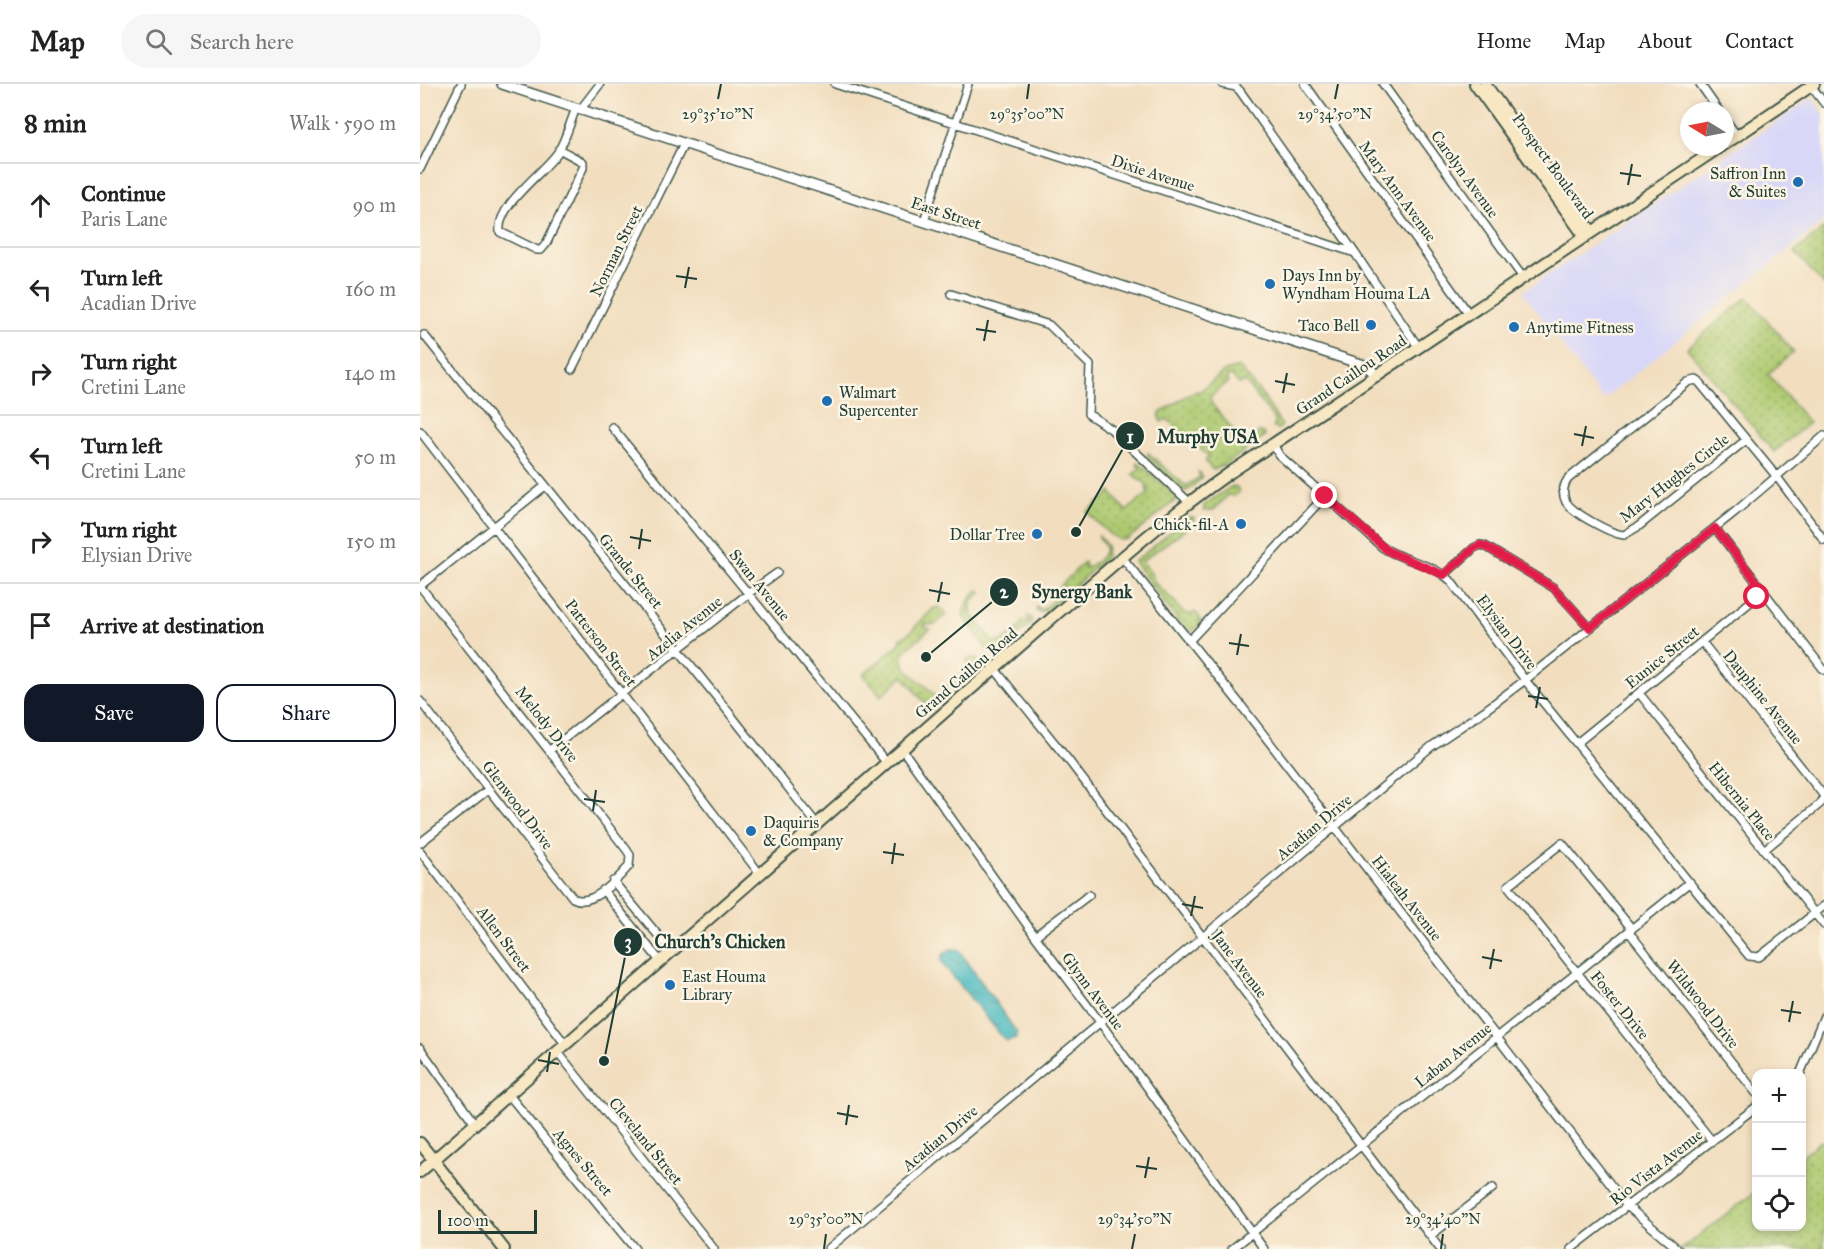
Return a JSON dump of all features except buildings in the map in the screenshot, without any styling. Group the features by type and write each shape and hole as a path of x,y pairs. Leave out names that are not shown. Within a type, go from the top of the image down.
{"main road":[{"name":"Prospect Boulevard","path":"1475,84 1589,235"},
{"name":"Prospect Boulevard","path":"1485,84 1589,235"},
{"path":"1734,138 1813,85"},
{"name":"Grand Caillou Road","path":"420,1172 886,762 1122,557 1189,502 1707,156"},
{"path":"420,1143 504,1249"}],"street":[{"path":"420,169 461,84"},
{"name":"East Street","path":"502,84 1367,366 1377,376"},
{"path":"559,149 584,162 583,168 546,244 542,250 537,250 501,232 500,225 509,206 559,149 578,109 600,84"},
{"name":"Dixie Avenue","path":"835,84 1355,253"},
{"path":"924,221 968,84"},
{"path":"1222,84 1236,87 1240,92 1355,253 1419,348"},
{"name":"Mary Ann Avenue","path":"1305,84 1469,314"},
{"name":"Carolyn Avenue","path":"1383,84 1524,279"},
{"path":"1700,84 1713,102"},
{"path":"1813,85 1824,103"},
{"path":"1734,132 1737,136"},
{"name":"Norman Street","path":"572,369 684,144"},
{"path":"951,294 1049,325 1090,365 1088,414 1112,429 1189,502"},
{"name":"Grande Street","path":"424,335 816,824"},
{"name":"Mary Hughes Circle","path":"1693,380 1699,382 1746,440 1639,526 1624,535 1611,532 1568,504 1564,489 1568,479 1693,380"},
{"name":"Swan Avenue","path":"612,427 886,762"},
{"name":"Patterson Street","path":"420,431 760,874"},
{"name":"Acadian Drive","path":"828,1249 1432,746 1526,680 1715,528 1824,436"},
{"path":"1746,440 1824,540"},
{"name":"Elysian Drive","path":"1273,444 1279,455 1388,551 1444,575 1454,584 1526,680 1746,952 1754,957 1763,954 1814,913"},
{"path":"420,586 545,486"},
{"path":"1190,642 1325,496"},
{"path":"1715,528 1824,670"},
{"path":"1444,575 1474,548 1480,545 1485,546 1554,588 1590,628"},
{"name":"Hialeah Avenue","path":"1122,557 1335,826 1627,1206 1678,1249"},
{"name":"Azelia Avenue","path":"550,750 777,573"},
{"name":"Melody Drive","path":"420,586 630,855 629,866 603,890"},
{"name":"Eunice Street","path":"1577,743 1764,591"},
{"name":"Dauphine Avenue","path":"1702,642 1821,792 1823,798"},
{"name":"Jane Avenue","path":"994,668 1069,762 1440,1249"},
{"name":"Hibernia Place","path":"1638,693 1824,925"},
{"name":"Glenwood Drive","path":"420,701 573,898 578,901 588,900 603,890"},
{"name":"Glynn Avenue","path":"902,749 1035,936 1264,1249"},
{"path":"420,843 489,789"},
{"path":"1764,850 1821,803 1823,798"},
{"name":"Foster Drive","path":"1562,843 1508,886 1712,1141"},
{"name":"Wildwood Drive","path":"1562,843 1752,1088"},
{"name":"Allen Street","path":"420,851 561,1047"},
{"path":"613,881 672,952"},
{"name":"Laban Avenue","path":"1232,1249 1690,882"},
{"path":"603,890 660,961"},
{"path":"1035,936 1089,894"},
{"path":"1814,913 1824,906"},
{"path":"1802,1069 1824,1016"},
{"name":"Cleveland Street","path":"561,1047 714,1249"},
{"path":"420,1048 475,1124"},
{"name":"Agnes Street","path":"508,1094 635,1249"},
{"name":"Rio Vista Avenue","path":"1571,1249 1752,1110"},
{"path":"1430,1236 1493,1188"}],"shaded area":[{"path":"1812,98 1824,114 1824,221 1603,400 1523,292 1726,156 1734,156 1734,150"}],"green space":[{"path":"1824,228 1824,285 1795,252"},
{"path":"1747,297 1794,352 1768,374 1809,423 1774,452 1687,348"},
{"path":"1239,367 1263,396 1282,426 1279,429 1273,427 1275,420 1245,382 1239,384 1231,375 1226,379 1228,382 1210,397 1212,404 1242,441 1247,441 1260,432 1265,436 1228,463 1213,470 1205,461 1209,457 1167,419 1161,422 1160,413 1192,392 1200,391 1225,371"},
{"path":"1148,453 1186,486 1200,477 1198,471 1202,478 1187,491 1183,491 1148,457"},
{"path":"1138,462 1177,497 1128,539 1120,540 1109,534 1087,512 1111,492 1126,511 1149,493 1146,489 1148,487 1133,474 1140,468 1137,465"},
{"path":"1232,486 1237,487 1239,492 1235,496 1228,495 1214,510 1204,511 1204,505"},
{"path":"1189,517 1194,518 1193,524 1142,561 1155,583 1177,604 1180,610 1190,615 1195,612 1199,616 1201,624 1192,632 1185,630 1134,562"},
{"path":"1098,535 1107,546 1105,559 1047,610 1041,612 1036,610 1037,607 1041,611 1061,593 1058,588 1084,562 1085,568 1100,558 1105,548"},
{"path":"979,590 981,593 971,602 971,614 994,642 1003,641 1021,626 1022,620 1028,622 1027,616 1032,618 1031,624 996,653 988,650 963,616 968,602"},
{"path":"938,607 944,611 945,616 935,625 925,624 925,627 930,629 904,652 903,659 910,672 940,702 931,711 903,676 881,696 863,675 901,642 900,639 933,609"},
{"path":"975,658 979,662 977,670 947,695 939,686 943,689 970,666 967,661"},
{"path":"1821,1141 1824,1143 1824,1249 1682,1249 1752,1194 1752,1231 1806,1231 1806,1153"}],"water":[{"path":"951,949 959,950 1017,1033 1016,1038 1007,1041 1004,1039 946,968 941,960 944,953"}],"place":[{"name":"Saffron Inn & Suites","path":"1798,182"},
{"name":"Days Inn by Wyndham Houma LA","path":"1270,284"},
{"name":"Taco Bell","path":"1371,325"},
{"name":"Anytime Fitness","path":"1514,327"},
{"name":"Walmart Supercenter","path":"827,401"},
{"name":"Chick-fil-A","path":"1241,524"},
{"name":"Murphy USA","path":"1076,532"},
{"name":"Dollar Tree","path":"1037,534"},
{"name":"Synergy Bank","path":"926,657"},
{"name":"Daquiris & Company","path":"751,831"},
{"name":"East Houma Library","path":"670,985"},
{"name":"Church's Chicken","path":"604,1061"}],"route":[{"path":"1325,496 1388,551 1437,570 1444,575 1474,548 1480,545 1485,546 1561,593 1590,628 1715,528 1764,591 1757,597"}]}
